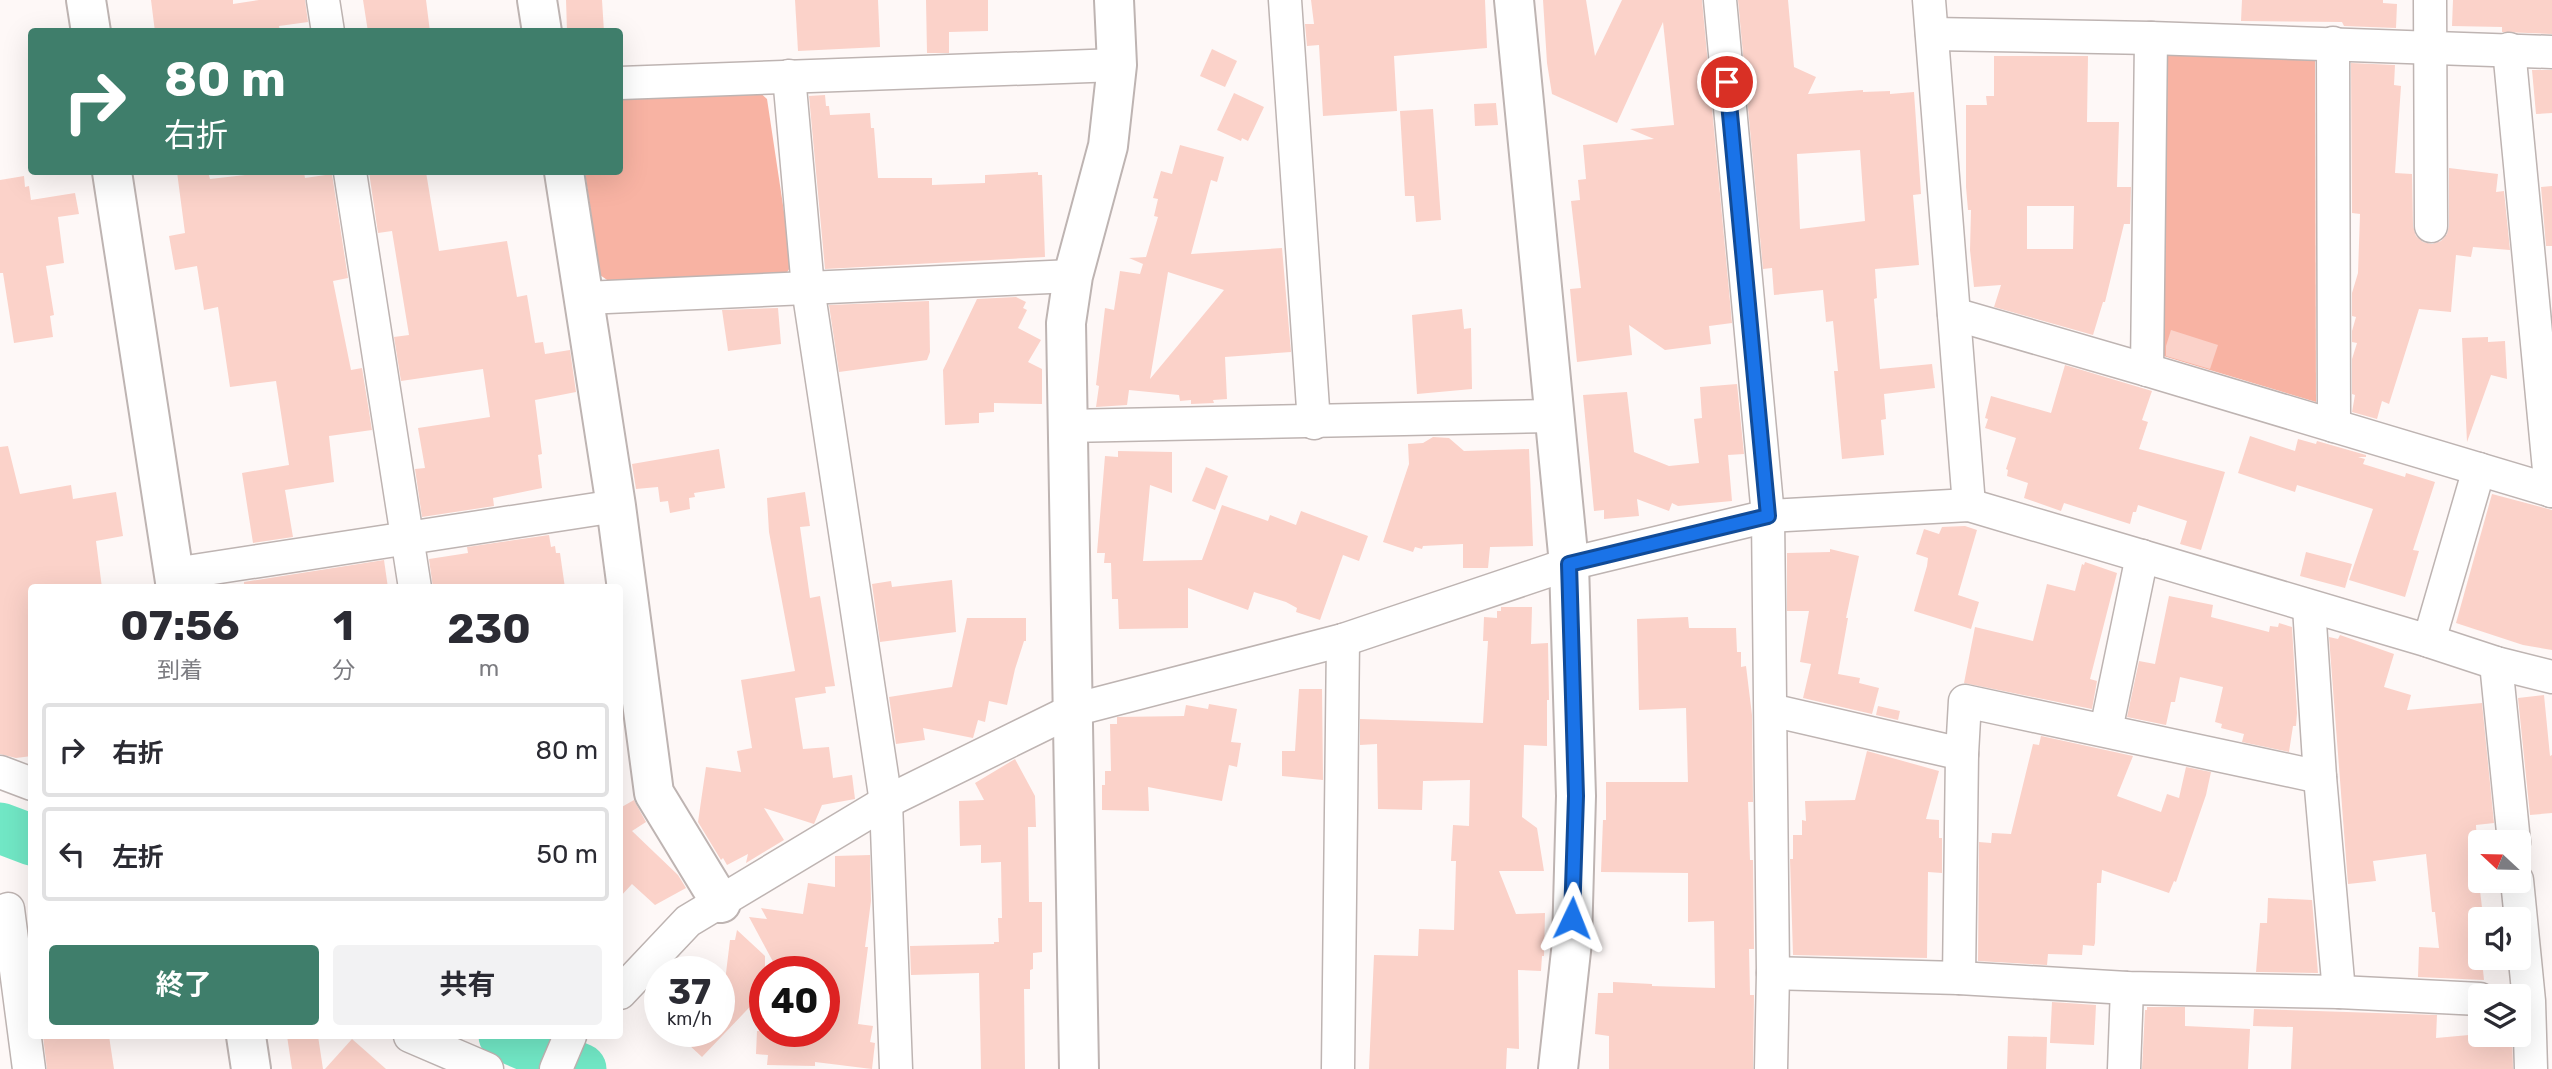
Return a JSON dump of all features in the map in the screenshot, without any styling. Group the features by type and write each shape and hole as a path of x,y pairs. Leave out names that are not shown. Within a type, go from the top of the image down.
{"street":[{"path":"86,0 90,28"},
{"path":"323,0 327,28"},
{"path":"537,0 541,28"},
{"path":"1079,1069 1066,323 1073,276 1108,146 1117,65 1114,0"},
{"path":"1285,0 1314,423"},
{"path":"1514,0 1569,564 1576,796 1572,942 1558,1069"},
{"path":"1720,0 1768,516 1772,1069"},
{"path":"1929,0 1969,505"},
{"path":"2430,0 2431,226"},
{"path":"1932,34 2333,43 2552,52"},
{"path":"2147,370 2151,38"},
{"path":"2333,43 2334,426"},
{"path":"1954,314 2551,491 2509,49"},
{"path":"623,83 1117,65"},
{"path":"789,76 808,288 886,802 896,1069"},
{"path":"112,175 175,581 407,539 616,506"},
{"path":"350,175 414,584"},
{"path":"564,175 616,506 654,793 721,902"},
{"path":"584,298 1073,276"},
{"path":"1067,426 1553,416"},
{"path":"2429,641 2479,469"},
{"path":"623,990 688,921 886,802 1073,710 1343,640 1569,564 1768,516 1969,505 2496,663 2552,677"},
{"path":"2106,730 2142,556"},
{"path":"2309,607 2320,777 2339,992"},
{"path":"1338,1069 1343,640"},
{"path":"2496,663 2513,830"},
{"path":"1959,978 1965,701 2320,777"},
{"path":"1770,710 1962,754"},
{"path":"0,772 28,782"},
{"path":"2518,893 2523,984"},
{"path":"13,911 29,1069"},
{"path":"1773,972 1959,978 2127,988 2339,992 2468,998"},
{"path":"2124,1069 2127,988"},
{"path":"246,1039 251,1069"},
{"path":"417,1039 487,1069"},
{"path":"2529,1047 2531,1069"}],"shaded area":[{"path":"2163,49 2315,57 2316,402 2160,355"},
{"path":"758,91 767,99 792,265 785,275 610,282 600,275 585,175 623,175 623,98"}],"building":[{"path":"151,0 233,0 233,4 259,0 305,0 308,22 279,28 154,28"},
{"path":"363,0 426,0 430,28 367,28"},
{"path":"566,0 602,0 604,28 567,28"},
{"path":"795,0 878,0 880,47 798,51"},
{"path":"926,0 988,0 988,31 949,32 949,53 927,53"},
{"path":"1311,0 1485,0 1487,48 1394,56 1397,111 1323,116 1319,45 1307,46 1305,24 1314,24"},
{"path":"1543,0 1586,0 1595,56 1622,0 1702,0 1732,323 1709,326 1711,344 1665,350 1629,325 1632,355 1577,362 1570,289 1581,288 1571,201 1580,200 1578,180 1586,179 1583,145 1654,139 1630,129 1674,125 1663,22 1617,123 1552,94"},
{"path":"1738,0 1788,0 1794,67 1816,77 1808,94 1863,90 1890,91 1890,94 1914,92 1921,194 1913,195 1919,265 1875,269 1877,298 1874,299 1880,369 1932,364 1935,388 1884,394 1886,419 1881,420 1884,455 1842,459 1834,371 1838,371 1833,321 1826,322 1823,290 1774,295 1772,268 1763,269","holes":["1860,150 1865,221 1800,229 1797,154"]},
{"path":"2242,0 2383,0 2383,3 2397,4 2396,28 2344,26 2342,22 2241,21"},
{"path":"2453,0 2552,0 2552,34 2502,32 2502,27 2452,26"},
{"path":"1212,49 1237,61 1225,87 1200,76"},
{"path":"1994,56 2088,56 2087,122 2119,122 2117,187 2131,187 2130,224 2124,224 2105,302 2093,335 1994,307 2001,285 1974,287 1970,250 1971,210 1968,210 1966,187 1966,105 1987,105 1986,96 1994,96","holes":["2027,206 2074,206 2073,249 2027,249"]},
{"path":"2351,63 2395,65 2394,85 2401,86 2395,173 2412,174 2413,226 2416,236 2423,242 2432,244 2441,241 2447,234 2449,168 2498,174 2496,192 2504,191 2510,250 2473,247 2471,257 2456,255 2451,312 2419,309 2389,404 2382,401 2377,419 2352,412 2355,395 2352,394 2352,359 2357,343 2352,342 2356,317 2352,316 2352,293 2358,273 2360,214 2352,213"},
{"path":"2532,70 2552,70 2552,113 2536,114"},
{"path":"1234,93 1264,107 1248,141 1242,138 1241,141 1217,130"},
{"path":"825,95 830,115 870,113 871,128 874,128 878,178 932,178 932,185 985,183 985,175 1038,172 1038,175 1042,175 1045,257 825,269 809,96"},
{"path":"1496,103 1498,125 1475,126 1474,104"},
{"path":"1433,109 1441,220 1416,222 1414,196 1405,196 1400,111"},
{"path":"1180,145 1224,157 1217,182 1211,180 1191,254 1282,248 1291,352 1225,357 1227,399 1213,400 1214,403 1191,404 1191,400 1180,401 1179,395 1129,390 1127,405 1096,407 1105,308 1114,310 1120,271 1140,274 1143,264 1129,258 1146,257 1158,217 1154,216 1158,199 1153,198 1161,171 1172,174","holes":["1168,272 1224,290 1150,379"]},
{"path":"177,175 209,175 210,179 245,175 304,175 305,178 332,175 348,278 333,281 351,370 362,368 372,430 329,436 334,482 285,490 293,537 253,543 242,473 289,465 276,381 230,387 218,307 204,310 197,266 175,270 169,236 185,233"},
{"path":"369,175 426,175 439,251 507,241 517,297 527,295 535,343 543,342 545,354 570,350 576,392 535,400 542,454 538,455 542,488 493,498 494,506 422,517 415,469 425,468 418,428 490,417 483,369 401,381 394,337 409,335 392,231 378,233"},
{"path":"24,176 25,187 29,186 31,200 75,193 79,214 58,217 64,263 46,266 54,315 50,316 53,337 14,343 3,273 0,273 0,180"},
{"path":"2552,186 2552,246 2546,246 2541,187"},
{"path":"1016,297 1026,302 1023,308 1027,310 1018,328 1041,340 1028,362 1042,369 1042,404 994,403 994,412 979,413 979,423 945,425 943,370 977,299"},
{"path":"929,301 930,352 927,360 839,372 829,305"},
{"path":"778,308 781,344 728,351 722,310"},
{"path":"1462,309 1464,329 1471,328 1472,389 1417,394 1412,315"},
{"path":"2171,330 2218,345 2210,369 2166,356"},
{"path":"2488,337 2488,342 2505,341 2507,379 2491,375 2467,442 2462,338"},
{"path":"2065,365 2152,391 2142,420 2148,422 2139,449 2225,472 2201,550 2180,544 2187,521 2138,505 2130,524 2064,503 2061,511 2024,498 2028,483 2007,476 2006,469 2016,438 1985,428 1991,396 2051,413"},
{"path":"1737,384 1744,454 1728,455 1732,501 1678,506 1672,503 1669,511 1637,499 1639,516 1604,519 1604,510 1594,511 1583,395 1627,392 1634,452 1669,466 1699,463 1694,419 1702,418 1700,387"},
{"path":"2250,436 2295,451 2298,439 2316,444 2317,441 2366,455 2358,457 2365,459 2363,464 2405,477 2406,473 2435,482 2413,550 2419,551 2405,597 2349,580 2373,509 2297,485 2295,492 2238,473"},
{"path":"1433,437 1449,438 1464,451 1529,449 1533,546 1490,547 1488,568 1463,568 1463,544 1423,546 1422,549 1415,547 1413,552 1383,542 1409,464 1408,444 1423,443"},
{"path":"8,446 20,494 71,485 73,499 116,492 123,536 96,541 101,584 28,584 28,756 16,758 0,754 0,447"},
{"path":"719,449 725,488 694,493 695,497 689,498 690,509 670,513 668,501 660,502 658,487 636,489 632,464"},
{"path":"1118,451 1172,452 1172,493 1150,485 1143,561 1202,560 1222,505 1268,521 1270,515 1296,525 1301,511 1368,536 1359,561 1343,555 1320,620 1296,612 1297,608 1286,602 1254,592 1248,610 1188,588 1188,628 1119,629 1118,599 1112,599 1111,563 1104,563 1105,553 1097,553 1105,456 1118,457"},
{"path":"1206,467 1228,476 1215,510 1192,501"},
{"path":"805,492 810,526 800,527 810,598 820,596 835,686 825,687 826,693 795,698 803,749 829,747 833,778 852,775 855,799 822,805 814,824 764,808 784,840 746,863 748,854 727,865 723,858 721,860 698,822 706,767 741,772 737,751 752,748 741,680 795,671 769,532 767,498"},
{"path":"2492,494 2552,510 2552,650 2523,645 2456,623"},
{"path":"1965,526 1977,530 1958,595 1979,602 1971,629 1914,611 1928,558 1916,554 1924,529 1939,534 1942,527"},
{"path":"549,535 551,547 555,546 556,553 560,553 564,584 432,584 429,559 468,553 467,547"},
{"path":"1830,549 1859,556 1838,674 1860,678 1859,683 1879,688 1872,714 1803,698 1811,664 1800,662 1809,611 1787,611 1787,553 1830,552"},
{"path":"2306,552 2352,564 2345,588 2300,576"},
{"path":"384,560 387,584 244,584"},
{"path":"2085,562 2117,573 2090,679 2097,681 2092,709 1964,683 1975,627 2033,641 2047,584 2075,591 2082,564"},
{"path":"952,580 956,632 880,642 872,584 891,581 892,587"},
{"path":"2169,596 2213,605 2211,617 2269,632 2270,626 2278,627 2279,623 2292,627 2297,713 2289,752 2242,742 2244,734 2221,728 2222,724 2215,722 2223,687 2180,677 2175,702 2171,702 2166,725 2127,717 2139,661 2155,664"},
{"path":"1501,607 1532,607 1531,644 1548,643 1547,746 1524,745 1522,817 1537,828 1544,871 1499,871 1516,914 1545,913 1541,971 1518,970 1519,1049 1507,1048 1506,1069 1369,1069 1374,955 1418,956 1419,929 1454,930 1456,861 1451,861 1453,825 1469,826 1470,780 1423,781 1422,810 1378,809 1377,744 1360,745 1360,719 1483,723 1488,641 1483,641 1484,617 1497,618 1497,611 1501,611"},
{"path":"1688,617 1689,628 1736,628 1737,652 1741,652 1741,667 1746,666 1752,715 1753,802 1748,802 1750,860 1753,860 1754,949 1749,949 1750,995 1754,995 1753,1069 1609,1069 1609,1036 1595,1034 1598,993 1613,993 1613,982 1715,988 1714,921 1688,922 1688,873 1601,872 1603,820 1606,820 1606,782 1688,782 1686,708 1639,710 1637,619"},
{"path":"967,618 1026,618 1026,641 1015,669 1007,705 989,701 985,722 978,720 973,738 923,728 925,740 896,744 889,697 952,687"},
{"path":"2340,635 2394,654 2384,687 2411,695 2407,710 2482,703 2494,823 2476,825 2476,830 2468,830 2468,893 2480,893 2482,907 2468,907 2468,970 2483,970 2484,980 2418,977 2419,947 2439,948 2426,854 2373,861 2376,881 2348,884 2329,637 2338,639"},
{"path":"1299,689 1322,689 1323,780 1282,776 1282,751 1295,751"},
{"path":"2544,695 2550,756 2552,755 2552,813 2530,815 2518,698"},
{"path":"1209,704 1237,709 1231,742 1241,743 1237,767 1229,765 1222,801 1148,787 1149,811 1102,810 1105,771 1111,771 1110,724 1117,724 1117,717 1184,716 1186,705 1208,709"},
{"path":"1878,706 1900,711 1898,720 1876,715"},
{"path":"2041,736 2133,756 2117,796 2161,812 2167,794 2179,798 2186,767 2211,772 2206,795 2176,882 2174,881 2169,893 2102,870 2101,883 2097,883 2095,943 2094,946 2083,945 2082,955 2048,954 2047,965 1978,961 1979,842 1991,843 1992,833 2011,834 2033,744 2039,745"},
{"path":"1867,751 1939,771 1926,819 1939,820 1939,838 1942,838 1942,873 1928,872 1927,958 1793,955 1790,859 1793,859 1793,835 1802,835 1802,820 1806,821 1805,801 1855,800"},
{"path":"1015,759 1035,796 1036,827 1028,827 1029,902 1042,902 1042,952 1033,953 1030,989 1024,989 1025,1069 981,1069 979,973 911,975 910,946 999,942 998,918 1002,918 1001,862 981,863 981,845 960,846 959,801 984,800 975,783"},
{"path":"634,800 646,822 632,831 678,875 686,888 655,905 632,884 623,894 623,806"},
{"path":"870,855 871,901 865,947 868,947 858,1024 873,1026 870,1042 875,1043 872,1069 815,1062 815,1066 767,1065 768,1055 756,1054 756,1047 840,1047 840,956 770,956 749,917 767,919 761,908 803,914 808,883 835,887 835,856"},
{"path":"2268,898 2312,900 2318,973 2256,972 2260,923 2267,923"},
{"path":"737,930 765,956 749,956 749,1008 735,1022 735,956 728,956 730,940 735,940"},
{"path":"2052,1002 2096,1005 2094,1045 2050,1043"},
{"path":"2147,1007 2185,1007 2185,1026 2250,1029 2248,1069 2142,1069"},
{"path":"2254,1009 2437,1015 2436,1038 2468,1035 2468,1047 2512,1047 2513,1069 2291,1069 2293,1027 2253,1026"},
{"path":"2008,1036 2047,1037 2046,1069 2007,1069"},
{"path":"43,1039 109,1039 114,1069 47,1069"},
{"path":"287,1039 318,1039 323,1069 292,1069"},
{"path":"352,1039 386,1069 325,1069"},
{"path":"691,1047 712,1047 702,1057"}],"waterway":[{"path":"0,828 28,838"},
{"path":"511,1039 581,1069"}],"route":[{"path":"1572,918 1576,796 1569,564 1768,516 1727,82"}]}
